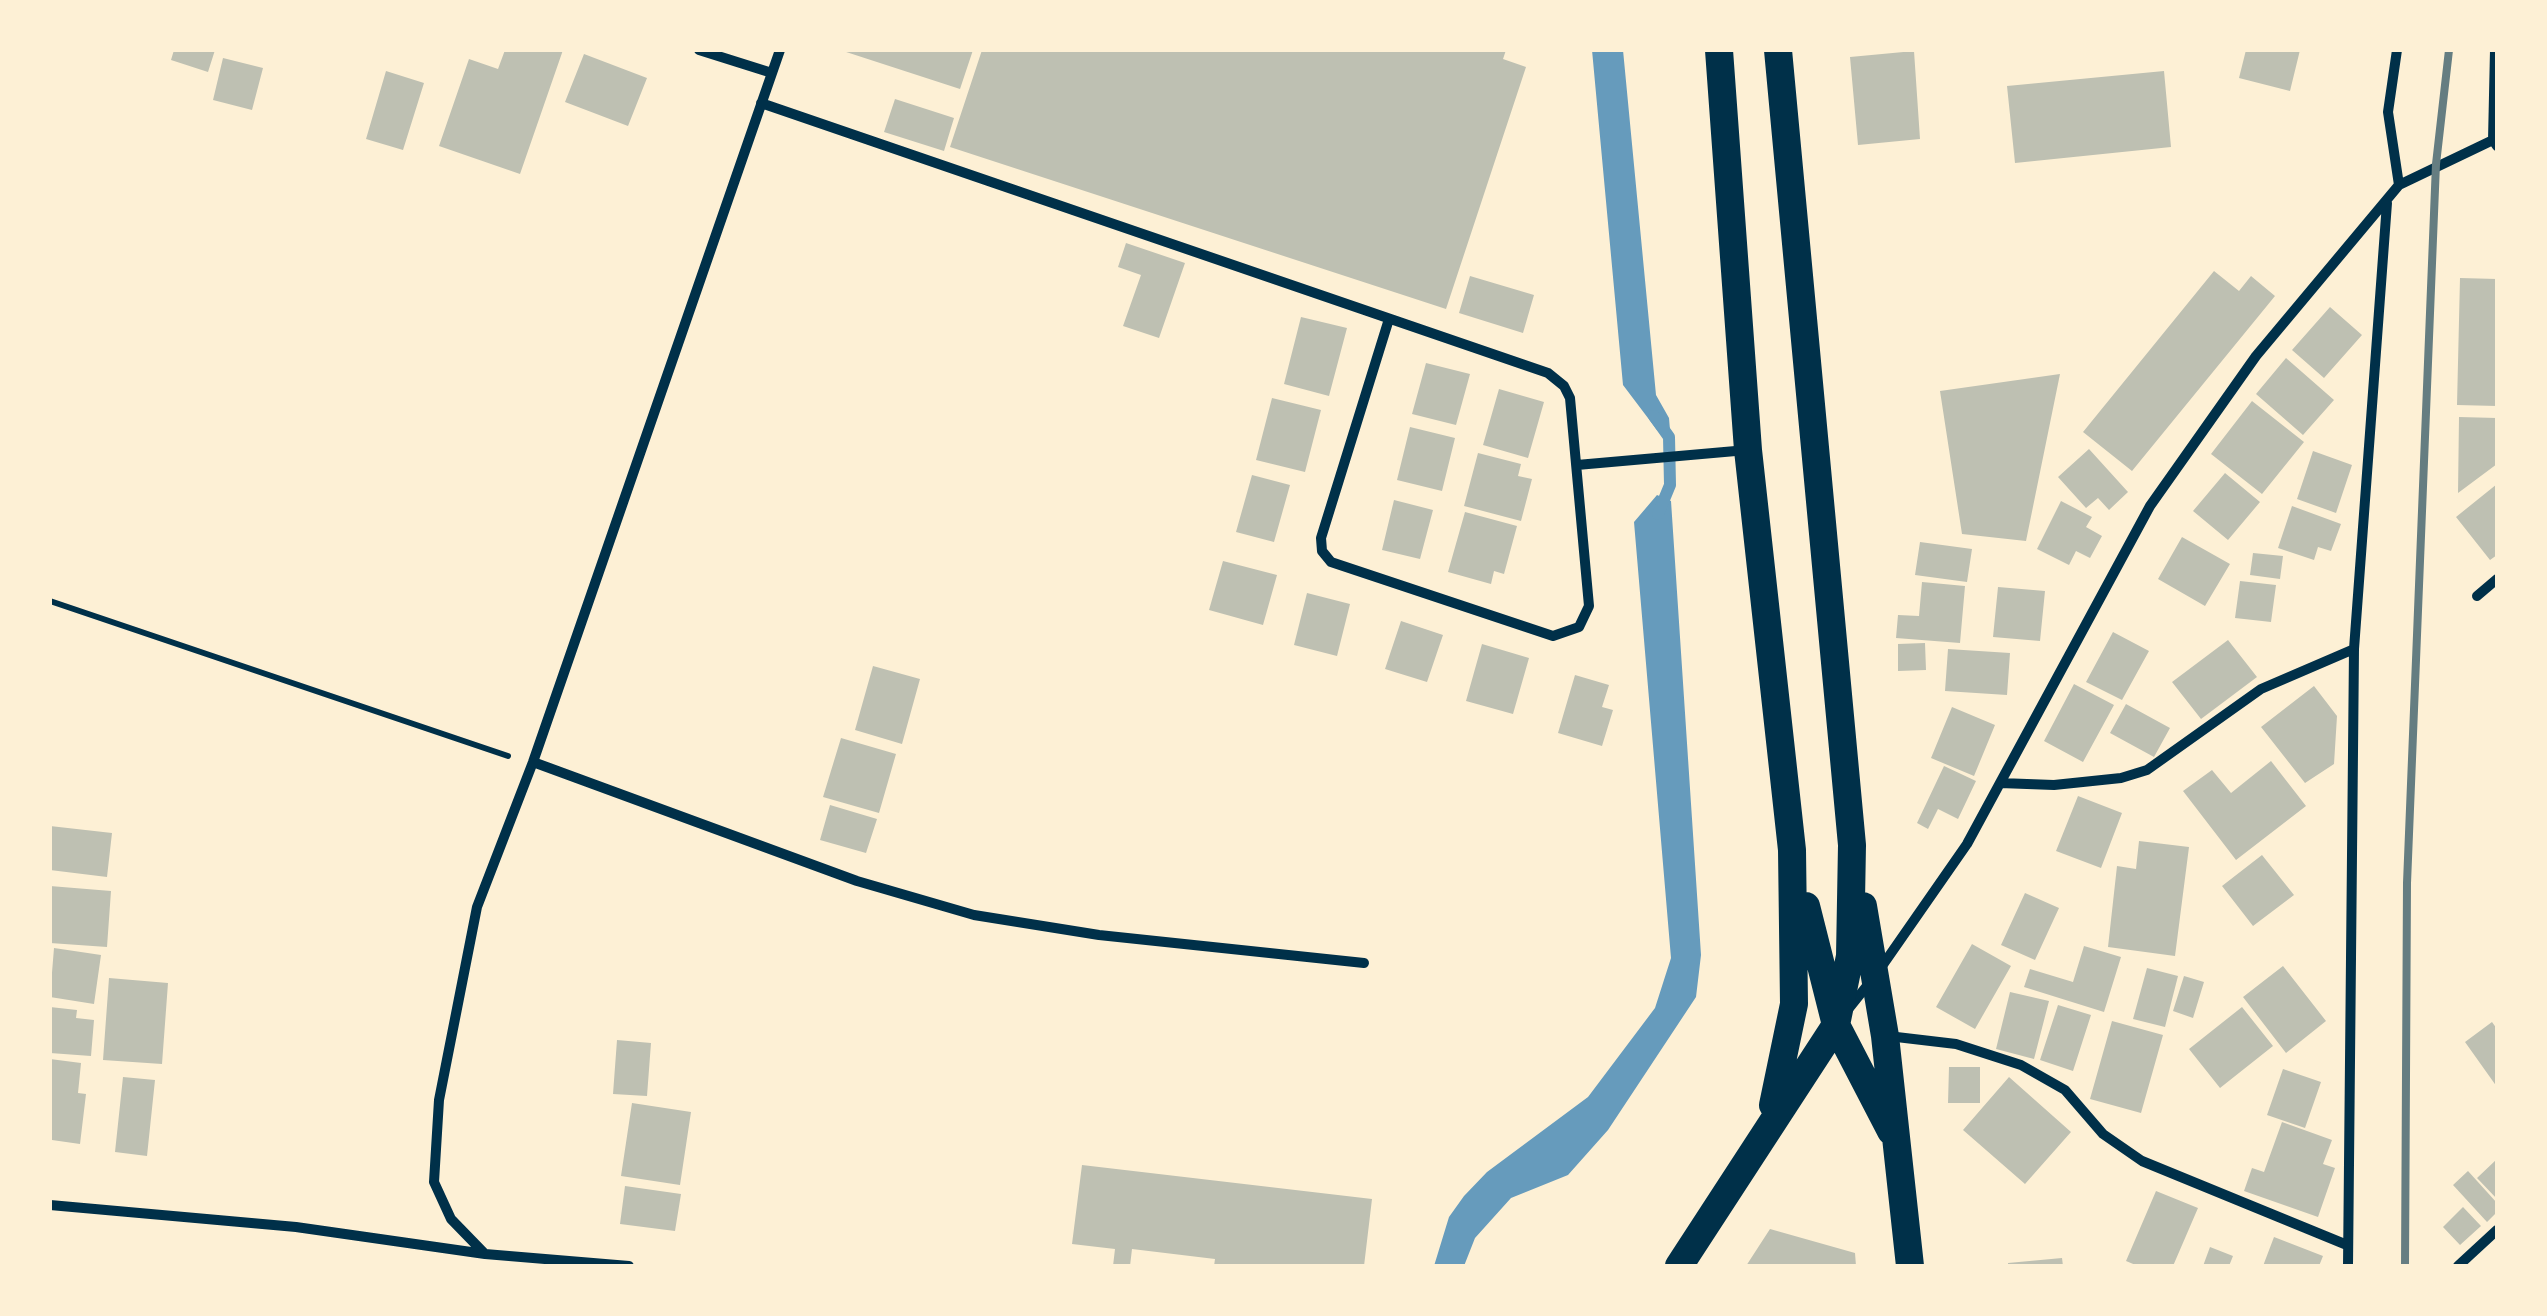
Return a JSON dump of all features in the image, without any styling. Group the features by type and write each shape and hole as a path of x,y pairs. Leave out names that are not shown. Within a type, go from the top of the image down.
{"highway":[{"path":"1719,50 1748,450 1792,850 1794,1004 1780,1080 1765,1131"},
{"path":"1778,50 1852,846 1886,1036 1910,1266"},
{"path":"1679,1266 1836,1025 1850,956 1852,846"},
{"path":"1792,850 1836,1025 1898,1146"}],"street":[{"path":"699,50 772,74"},
{"path":"485,1254 451,1219 434,1182 439,1100 476,907 532,762 780,50"},
{"path":"2397,50 2388,112 2399,185"},
{"path":"1836,1025 1967,844 2150,506 2256,356 2399,185 2495,143 2495,50"},
{"path":"761,103 1548,373 1570,398 1589,606 1578,627 1553,636 1331,562 1322,551 1321,538 1389,320"},
{"path":"2348,1266 2354,649 2387,201"},
{"path":"1577,465 1748,450"},
{"path":"2477,596 2497,579"},
{"path":"2000,783 2054,784 2121,778 2146,770 2261,689 2354,649"},
{"path":"532,762 857,881 974,915 1099,935 1364,963"},
{"path":"1886,1036 1956,1044 2021,1065 2064,1090 2103,1134 2142,1161 2346,1245"},
{"path":"50,1205 296,1227 485,1254 628,1266"},
{"path":"2458,1266 2497,1230"}],"path":[{"path":"50,601 532,762"}],"water":[{"path":"1592,50 1623,50 1656,395 1669,418 1670,430 1657,430 1623,385"},
{"path":"1657,495 1671,501 1701,955 1696,997 1608,1130 1568,1175 1511,1198 1475,1238 1464,1266 1434,1266 1449,1217 1464,1196 1487,1172 1588,1097 1655,1008 1671,958 1634,522"}],"building":[{"path":"174,50 215,50 208,72 171,60"},
{"path":"505,50 563,50 520,174 439,146 469,59 498,69"},
{"path":"840,50 973,50 960,89"},
{"path":"982,50 1506,50 1503,59 1526,67 1446,309 950,147"},
{"path":"2246,50 2300,50 2290,91 2239,78"},
{"path":"1914,51 1920,139 1858,145 1850,57"},
{"path":"584,54 647,78 628,126 565,102"},
{"path":"223,58 263,68 252,110 213,100"},
{"path":"386,71 424,83 403,150 366,139"},
{"path":"2164,71 2171,147 2015,163 2007,86"},
{"path":"895,99 954,118 944,151 884,132"},
{"path":"1126,243 1185,263 1159,338 1123,326 1141,275 1118,267"},
{"path":"2214,271 2239,291 2251,276 2275,296 2132,471 2083,432"},
{"path":"1470,276 1534,295 1523,333 1459,313"},
{"path":"2460,278 2497,279 2497,406 2457,405"},
{"path":"2330,307 2362,335 2324,378 2292,350"},
{"path":"1301,317 1347,328 1329,396 1284,384"},
{"path":"2286,358 2334,400 2303,435 2256,394"},
{"path":"1426,363 1470,374 1456,425 1412,414"},
{"path":"2060,374 2026,541 1962,534 1940,391"},
{"path":"1499,389 1544,402 1528,458 1483,445"},
{"path":"1272,398 1321,410 1305,472 1256,460"},
{"path":"2252,401 2304,442 2262,494 2211,454"},
{"path":"2459,417 2497,418 2497,464 2458,493"},
{"path":"1410,427 1455,438 1442,491 1397,480"},
{"path":"2089,449 2128,492 2109,510 2098,498 2086,508 2058,477"},
{"path":"2313,451 2352,465 2336,513 2297,499"},
{"path":"1478,453 1521,464 1518,476 1532,479 1521,521 1464,506"},
{"path":"2225,473 2260,502 2228,540 2193,511"},
{"path":"1252,475 1290,485 1274,542 1236,532"},
{"path":"2497,484 2497,555 2490,560 2456,517"},
{"path":"1394,500 1433,510 1420,559 1382,550"},
{"path":"2061,501 2092,517 2086,527 2102,536 2090,558 2076,551 2069,565 2037,549"},
{"path":"2292,506 2341,524 2331,551 2318,547 2314,560 2278,548"},
{"path":"1465,512 1517,526 1504,574 1494,571 1491,584 1448,572"},
{"path":"2182,537 2230,564 2205,606 2158,579"},
{"path":"1920,542 1972,549 1967,582 1915,575"},
{"path":"2253,553 2283,556 2280,579 2250,575"},
{"path":"1223,561 1277,575 1263,625 1209,610"},
{"path":"2240,581 2276,585 2271,622 2235,618"},
{"path":"1922,582 1965,586 1960,643 1896,638 1898,615 1919,616"},
{"path":"1998,587 2045,591 2040,641 1993,637"},
{"path":"1307,593 1350,604 1337,656 1294,645"},
{"path":"1401,621 1443,635 1427,682 1385,669"},
{"path":"2113,632 2149,651 2122,700 2086,682"},
{"path":"2228,640 2257,677 2201,719 2172,682"},
{"path":"1925,643 1926,670 1898,671 1898,644"},
{"path":"1482,644 1529,658 1513,714 1466,701"},
{"path":"1948,649 2010,653 2007,695 1945,691"},
{"path":"873,666 920,679 902,744 855,730"},
{"path":"1575,675 1609,685 1602,707 1613,710 1602,746 1558,733"},
{"path":"2074,684 2114,705 2083,762 2044,741"},
{"path":"2314,686 2337,716 2334,764 2305,783 2261,727"},
{"path":"2126,704 2170,728 2154,757 2110,733"},
{"path":"1952,707 1995,725 1974,776 1931,758"},
{"path":"841,738 896,754 879,813 823,797"},
{"path":"2271,761 2306,806 2236,860 2183,791 2212,770 2231,793"},
{"path":"1944,766 1976,781 1958,819 1938,809 1928,829 1917,823"},
{"path":"2078,796 2122,813 2101,868 2056,851"},
{"path":"830,805 877,819 866,853 820,840"},
{"path":"50,826 112,833 107,877 50,870"},
{"path":"2139,841 2189,847 2175,956 2108,947 2117,866 2136,869"},
{"path":"2262,855 2294,895 2253,926 2222,886"},
{"path":"50,886 111,891 107,947 50,943"},
{"path":"2025,893 2059,908 2035,960 2001,945"},
{"path":"1972,944 2011,966 1975,1029 1936,1007"},
{"path":"2084,946 2121,957 2104,1012 2024,987 2030,969 2073,982"},
{"path":"54,948 101,955 94,1004 50,997"},
{"path":"2283,966 2326,1021 2286,1053 2243,997"},
{"path":"2147,968 2178,976 2165,1027 2133,1019"},
{"path":"2184,976 2204,982 2193,1018 2173,1011"},
{"path":"109,978 168,983 162,1064 103,1060"},
{"path":"2010,992 2049,1001 2034,1059 1996,1049"},
{"path":"2058,1005 2091,1015 2073,1071 2040,1060"},
{"path":"50,1007 77,1010 76,1018 94,1020 91,1056 50,1053"},
{"path":"2242,1007 2273,1046 2220,1088 2189,1049"},
{"path":"2112,1021 2163,1035 2141,1113 2090,1099"},
{"path":"2492,1022 2497,1029 2497,1087 2465,1042"},
{"path":"617,1040 651,1043 647,1096 613,1094"},
{"path":"50,1059 81,1063 78,1093 86,1094 80,1144 52,1140"},
{"path":"1949,1067 1980,1067 1980,1103 1948,1103"},
{"path":"2283,1069 2321,1082 2305,1128 2267,1115"},
{"path":"123,1077 155,1080 147,1156 115,1152"},
{"path":"2009,1077 2071,1132 2025,1184 1963,1130"},
{"path":"632,1103 691,1112 680,1185 621,1176"},
{"path":"2282,1122 2332,1140 2323,1164 2335,1168 2318,1217 2244,1191 2252,1168 2264,1172"},
{"path":"2497,1159 2497,1199 2477,1178"},
{"path":"1082,1165 1372,1199 1364,1266 1214,1266 1215,1259 1132,1249 1130,1266 1113,1266 1115,1249 1072,1244"},
{"path":"2468,1171 2497,1203 2497,1212 2487,1222 2453,1185"},
{"path":"625,1186 681,1194 675,1231 620,1224"},
{"path":"2156,1191 2198,1208 2173,1266 2138,1266 2126,1261"},
{"path":"2463,1207 2481,1226 2460,1245 2443,1227"},
{"path":"1770,1229 1855,1253 1856,1266 1746,1266"},
{"path":"2274,1237 2323,1256 2319,1266 2263,1266"},
{"path":"2210,1247 2233,1256 2229,1266 2203,1266"},
{"path":"2062,1258 2063,1266 2008,1266 2008,1263"}],"waterway":[{"path":"1654,416 1669,437 1670,485 1658,514"}],"railway":[{"path":"2405,1266 2407,883 2436,164 2449,50"}]}
